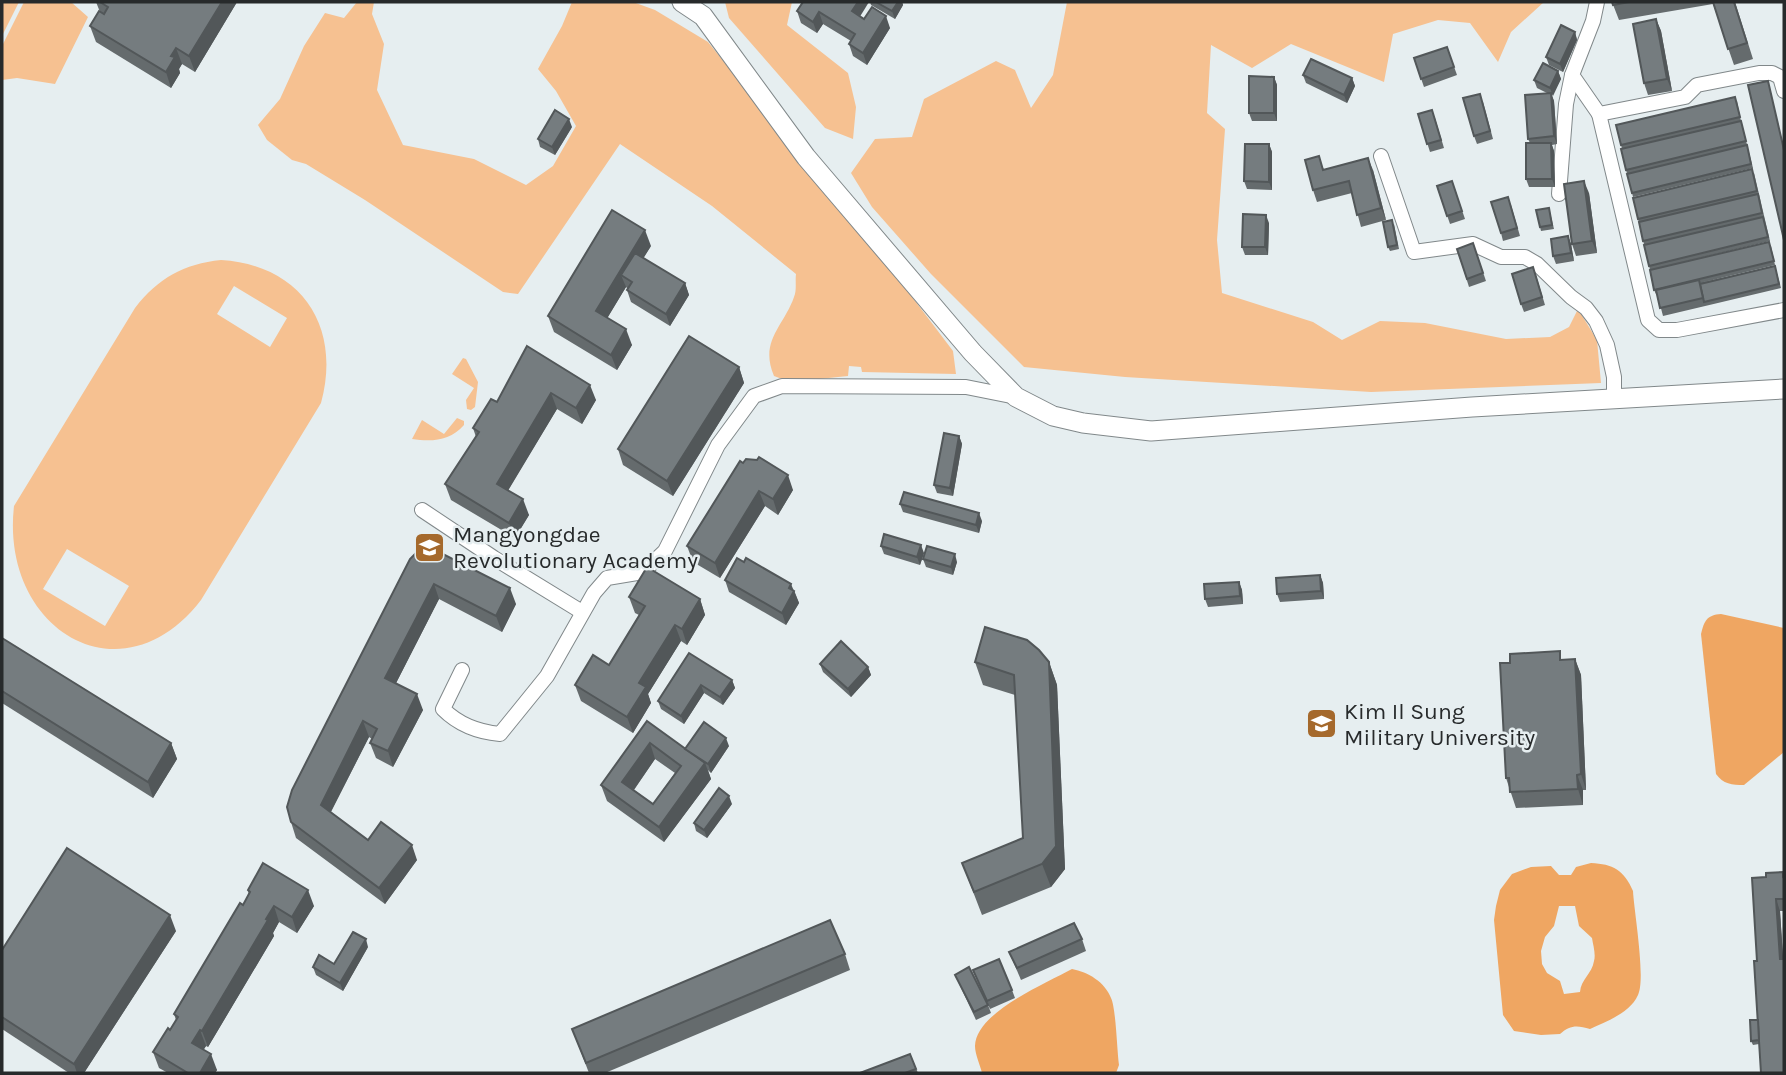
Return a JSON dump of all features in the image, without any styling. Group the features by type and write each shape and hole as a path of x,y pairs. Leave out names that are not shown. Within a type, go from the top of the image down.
{"main road":[{"path":"682,2 704,16 806,157 973,353 1016,397 1053,416 1083,424 1151,431 1472,407 1784,389"}],"street":[{"path":"1559,194 1566,104 1572,75 1593,21 1597,2"},
{"path":"1599,114 1685,97 1697,85 1759,73 1780,77 1784,91"},
{"path":"1572,75 1599,114 1648,320 1659,330 1677,330 1784,310"},
{"path":"1381,156 1414,252 1474,244 1501,257 1525,257 1537,264 1586,308 1596,321 1606,345 1614,377 1614,399"},
{"path":"462,670 443,709 455,721 500,734 547,676 582,612 607,578 643,572 665,551 718,445 754,396 782,386 966,387 1016,397"},
{"path":"422,510 582,612"}],"shaded area":[{"path":"2,2 19,2 2,36"},
{"path":"24,2 71,2 88,17 55,84 17,78 2,80 2,46"},
{"path":"357,2 374,2 372,14 384,44 377,90 403,145 474,159 526,185 553,166 576,126 556,91 538,69 572,2 633,2 655,10 708,42 872,244 953,351 956,374 862,372 861,367 849,366 848,376 790,382 774,376 769,353 771,343 794,297 796,274 712,206 620,144 518,294 503,292 365,200 306,164 292,160 267,140 258,125 280,99 304,46 325,13 344,18"},
{"path":"725,2 792,2 787,25 848,73 856,107 853,139 825,128 729,18"},
{"path":"1067,2 1544,2 1511,32 1498,62 1470,23 1438,20 1393,34 1384,82 1291,44 1252,68 1211,45 1207,113 1225,129 1217,240 1222,293 1313,322 1342,340 1380,321 1425,323 1506,339 1550,337 1569,327 1578,309 1597,340 1601,383 1371,392 1125,377 1024,367 931,274 872,207 851,173 875,139 912,137 924,99 996,61 1015,70 1031,108 1053,75"},
{"path":"221,260 249,264 273,274 293,287 309,304 320,325 325,349 326,375 321,403 201,600 170,631 136,646 103,648 73,638 46,617 26,587 15,550 14,506 135,308 153,288 173,274","holes":["234,286 287,318 270,347 217,314","67,549 129,586 105,626 43,589"]},
{"path":"463,358 478,382 475,407 471,410 467,409 466,400 474,388 452,374"},
{"path":"457,418 464,421 464,425 447,437 434,440 412,439 422,420 444,434"},
{"path":"1721,614 1784,628 1784,752 1744,785 1728,783 1716,774 1701,634 1707,619"},
{"path":"1591,863 1612,867 1622,873 1633,891 1641,975 1638,995 1624,1012 1590,1029 1574,1027 1560,1034 1541,1035 1514,1031 1503,1015 1494,920 1500,890 1512,874 1531,867 1551,866 1559,875 1571,875 1576,867","holes":["1559,906 1575,906 1579,926 1592,938 1595,958 1580,992 1564,994 1560,981 1547,973 1542,964 1541,951 1545,937 1554,926"]},
{"path":"1072,969 1095,979 1105,987 1111,998 1119,1065 1116,1073 982,1073 975,1046 978,1034 987,1022 1014,1000"}],"building":[{"path":"100,2 222,2 189,56 176,48 171,56 175,57 166,72 90,26 99,11 104,14 108,7"},
{"path":"803,2 858,2 852,11 864,19 872,7 886,16 863,53 849,44 855,34 819,12 813,22 797,11"},
{"path":"876,2 898,2 892,11"},
{"path":"1713,2 1734,2 1747,43 1728,49"},
{"path":"1656,19 1667,79 1644,83 1633,24"},
{"path":"1561,25 1575,32 1560,64 1546,57"},
{"path":"1447,47 1454,67 1421,79 1414,58"},
{"path":"1311,59 1352,78 1344,95 1303,75"},
{"path":"1543,63 1558,71 1550,88 1534,80"},
{"path":"1249,76 1274,77 1274,113 1249,113"},
{"path":"1768,81 1784,150 1784,240 1748,85"},
{"path":"1551,93 1554,136 1528,139 1525,95"},
{"path":"1480,94 1490,131 1474,136 1463,98"},
{"path":"1735,97 1740,117 1621,145 1616,125"},
{"path":"555,110 569,119 552,147 538,139"},
{"path":"1432,110 1441,140 1427,144 1418,114"},
{"path":"1741,121 1746,141 1626,170 1621,149"},
{"path":"1526,143 1551,143 1552,179 1526,179"},
{"path":"1245,144 1269,144 1269,182 1244,181"},
{"path":"1747,145 1751,164 1632,193 1627,174"},
{"path":"1319,156 1323,170 1368,158 1381,208 1357,215 1349,181 1313,190 1305,160"},
{"path":"1752,169 1757,191 1638,219 1633,198"},
{"path":"1452,181 1462,211 1447,216 1437,186"},
{"path":"1584,181 1592,241 1572,244 1564,184"},
{"path":"1758,194 1762,213 1643,241 1639,222"},
{"path":"1508,197 1517,228 1501,233 1491,202"},
{"path":"1549,208 1552,225 1540,227 1536,210"},
{"path":"612,210 645,230 596,311 626,329 611,355 548,316"},
{"path":"1243,214 1266,215 1265,247 1242,247"},
{"path":"1763,217 1768,237 1649,266 1644,245"},
{"path":"1392,220 1397,245 1388,247 1383,222"},
{"path":"1568,236 1571,253 1553,256 1551,239"},
{"path":"1769,242 1774,261 1654,290 1650,270"},
{"path":"1473,243 1483,273 1467,279 1457,249"},
{"path":"635,253 685,283 666,314 627,290 632,282 621,275"},
{"path":"1775,266 1779,284 1704,302 1700,284"},
{"path":"1533,267 1542,297 1521,304 1512,274"},
{"path":"1699,280 1703,298 1660,308 1656,290"},
{"path":"689,336 739,367 667,481 618,449"},
{"path":"527,346 590,385 576,408 551,393 497,484 523,499 509,523 445,484 479,432 473,428 491,399 497,402"},
{"path":"944,433 959,436 950,488 934,485"},
{"path":"759,457 788,475 773,499 759,491 715,563 687,546 740,461 743,463 746,459 757,460"},
{"path":"904,492 979,513 976,525 900,504"},
{"path":"884,534 921,545 917,557 881,546"},
{"path":"927,546 955,554 951,567 923,559"},
{"path":"435,550 510,588 496,616 434,584 385,678 417,694 388,751 370,743 377,729 363,721 321,805 368,840 381,822 412,845 379,888 291,822 287,807 292,790 410,559 418,551"},
{"path":"737,558 744,562 746,558 791,584 789,588 794,591 782,613 725,580"},
{"path":"647,567 700,599 682,629 675,625 639,683 646,687 627,717 575,685 593,655 609,665 645,606 629,597"},
{"path":"1320,575 1321,591 1277,594 1276,578"},
{"path":"1239,582 1240,596 1205,599 1204,584"},
{"path":"985,627 1027,640 1049,662 1056,846 1042,864 974,892 962,863 1023,838 1014,675 975,662"},
{"path":"2,638 171,743 148,782 2,691"},
{"path":"841,641 868,667 848,689 820,664"},
{"path":"1560,651 1560,660 1575,659 1581,774 1577,775 1578,789 1510,792 1509,778 1506,778 1500,663 1510,663 1510,654"},
{"path":"689,653 732,680 720,697 701,685 681,716 658,701"},
{"path":"647,721 705,763 659,827 601,785","holes":["650,743 681,766 653,804 622,782"]},
{"path":"704,722 726,738 708,764 685,749"},
{"path":"719,788 729,796 704,830 694,823"},
{"path":"67,848 170,915 74,1064 2,1017 2,950"},
{"path":"263,863 308,890 292,917 274,906 202,1031 200,1030 192,1043 211,1054 200,1073 188,1073 153,1052 178,1017 174,1014 240,903 243,905"},
{"path":"1783,872 1784,899 1776,899 1780,959 1784,959 1784,1073 1761,1073 1752,878 1766,877 1766,873"},
{"path":"830,920 845,954 586,1063 572,1029"},
{"path":"1074,923 1082,939 1017,968 1009,952"},
{"path":"353,932 366,939 340,983 313,967 319,955 334,964"},
{"path":"999,959 1012,990 987,1001 973,970"},
{"path":"969,967 988,1005 974,1012 955,975"},
{"path":"1750,1020 1758,1020 1759,1040 1751,1041"},
{"path":"910,1054 916,1069 905,1073 860,1073"}],"place":[{"name":"Mangyongdae Revolutionary Academy","path":"430,547"},
{"name":"Kim Il Sung Military University","path":"1321,724"}]}
